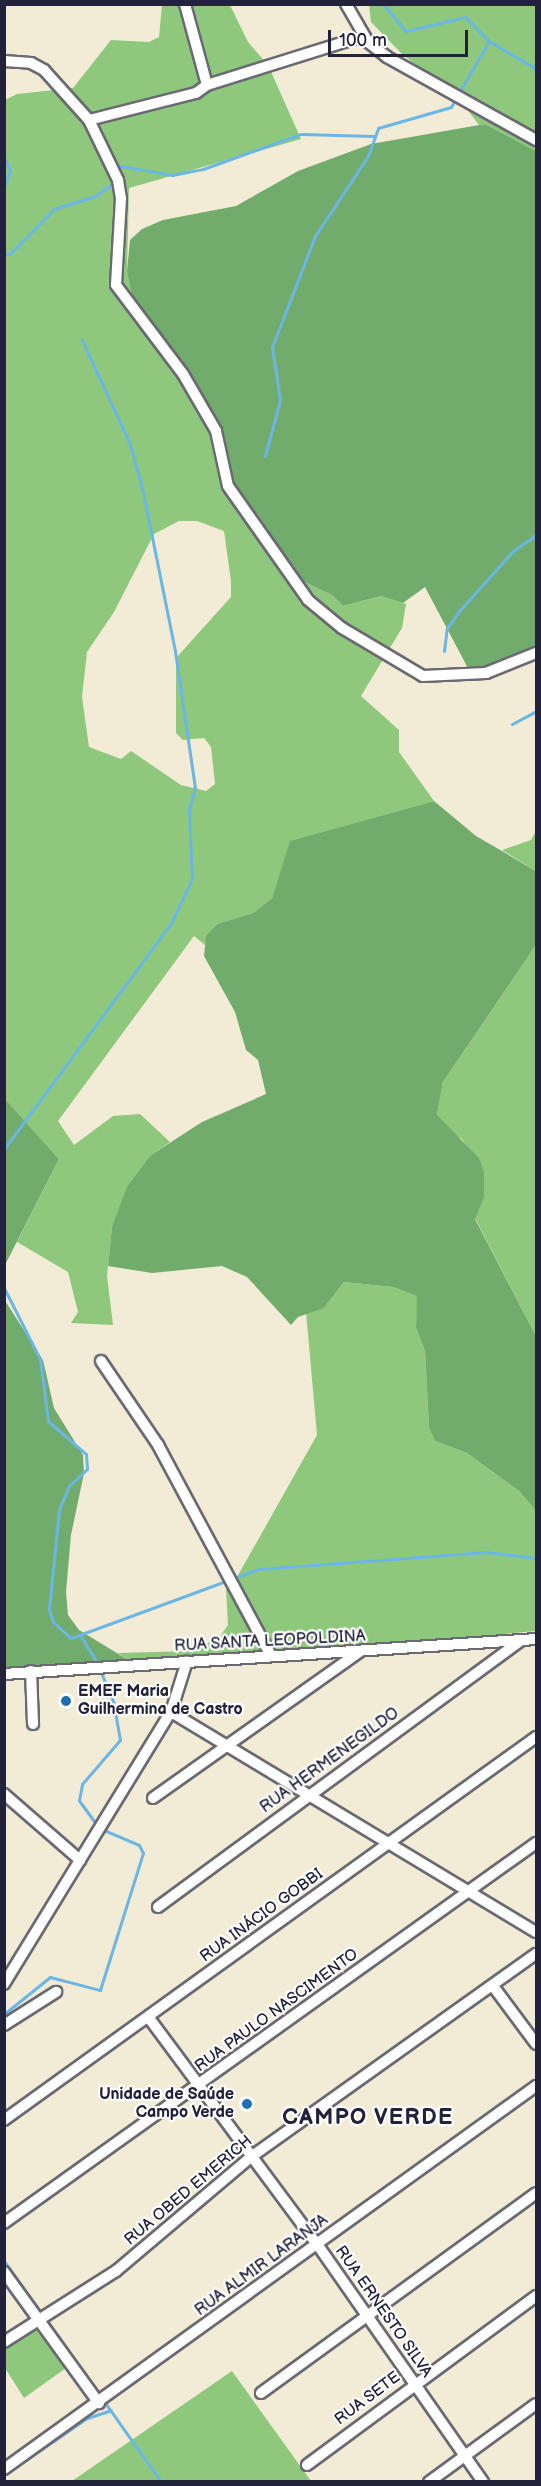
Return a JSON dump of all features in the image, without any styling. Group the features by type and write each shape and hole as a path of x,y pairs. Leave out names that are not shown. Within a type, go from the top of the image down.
{"street":[{"path":"185,4 207,85"},
{"path":"346,4 363,36 387,57 537,140"},
{"path":"89,120 196,93 207,85 363,36"},
{"path":"4,61 31,63 44,70 89,120 114,168 120,189 116,285 188,381 216,431 228,486 308,600 342,628 423,676 486,673 537,653"},
{"path":"101,1361 158,1445 271,1656"},
{"name":"RUA SANTA LEOPOLDINA","path":"4,1674 537,1639"},
{"name":"RUA HERMENEGILDO","path":"158,1907 306,1795 521,1640"},
{"path":"153,1798 227,1749 361,1651"},
{"path":"4,1984 171,1712 187,1661"},
{"path":"31,1671 33,1724"},
{"path":"171,1712 227,1749 537,1932"},
{"name":"RUA INÁCIO GOBBI","path":"4,2120 149,2018 386,1843 537,1737"},
{"path":"4,1794 80,1860"},
{"name":"RUA PAULO NASCIMENTO","path":"4,2223 537,1843"},
{"name":"RUA OBED EMERICH","path":"4,2342 132,2259 251,2157 537,1954"},
{"path":"493,1986 537,2044"},
{"path":"4,2025 56,1992"},
{"name":"RUA ERNESTO SILVA","path":"149,2018 317,2244 483,2481"},
{"name":"RUA ALMIR LARANJA","path":"4,2469 99,2403 537,2086"},
{"path":"261,2393 368,2318 537,2193"},
{"path":"4,2272 99,2403"},
{"name":"RUA SETE","path":"308,2465 414,2383 537,2296"},
{"path":"429,2481 537,2404"}],"green space":[{"path":"162,5 230,5 248,42 268,65 301,139 129,188 127,271 160,351 199,389 221,425 237,498 300,580 332,595 343,606 381,596 406,604 402,628 361,696 399,730 399,752 434,801 291,841 272,898 253,913 217,924 207,936 205,945 194,936 58,1121 74,1145 113,1116 140,1114 170,1142 151,1155 112,1227 107,1276 113,1325 71,1323 78,1312 68,1272 17,1242 59,1159 5,1099 5,100 17,94 73,88 111,40 149,42 159,37","holes":["179,521 197,521 224,531 231,581 231,597 176,658 176,733 183,740 204,738 211,747 215,784 206,791 181,785 131,751 121,759 89,747 82,697 87,652 114,612 154,534"]},
{"path":"369,5 536,5 536,151 485,124 479,125 456,95 402,54 371,22"},
{"path":"485,124 536,151 536,650 470,672 425,587 403,603 381,596 343,606 332,595 300,580 279,558 237,498 221,425 199,389 160,351 133,299 127,271 130,240 142,229 163,220 236,206 298,171 371,144"},
{"path":"434,801 476,836 536,871 536,945 443,1082 437,1115 479,1158 484,1172 484,1198 475,1219 536,1336 536,1511 519,1491 467,1453 435,1441 429,1428 425,1351 416,1328 417,1296 393,1287 344,1282 324,1308 298,1317 291,1325 247,1277 222,1266 152,1273 108,1266 112,1227 127,1187 151,1155 202,1122 266,1094 258,1060 246,1050 235,1012 204,956 206,936 217,924 253,913 272,898 290,841"},
{"path":"536,831 536,871 502,850 531,840"},
{"path":"536,945 536,1336 475,1218 484,1198 484,1172 462,1139 450,1132 437,1115 443,1082"},
{"path":"5,1099 59,1159 5,1265"},
{"path":"344,1282 393,1287 418,1296 416,1328 425,1351 429,1428 435,1441 467,1453 519,1491 536,1511 536,1631 342,1649 130,1661 118,1653 190,1651 219,1638 228,1625 226,1589 232,1586 317,1435 306,1312 324,1308"},
{"path":"4,1299 43,1360 54,1408 83,1455 84,1473 71,1535 66,1592 68,1615 79,1630 130,1661 5,1672"},
{"path":"36,2330 66,2368 24,2398 5,2368 5,2348"},
{"path":"232,2371 311,2481 72,2481"}],"waterway":[{"path":"383,4 406,31 465,17 489,41 536,69"},
{"path":"265,456 280,400 272,347 315,236 368,156 378,128 451,107 489,41"},
{"path":"121,166 172,175 203,169 301,134 374,136"},
{"path":"4,157 10,170 4,187"},
{"path":"4,254 10,254 54,209 95,196 111,185"},
{"path":"4,1149 171,923 192,879 189,810 195,788 175,651 143,492 130,444 82,340"},
{"path":"444,651 447,628 460,610 513,551 536,535"},
{"path":"512,724 536,711"},
{"path":"4,1288 40,1359 48,1421 86,1454 87,1469 69,1486 59,1510 49,1609 53,1622 71,1638 259,1569 486,1552 536,1558"},
{"path":"80,1635 98,1664"},
{"path":"4,2014 50,1977 100,1990 143,1853 139,1845 99,1828 79,1800 82,1784 120,1740 113,1701 100,1670"},
{"path":"4,2261 42,2314"},
{"path":"46,2319 161,2482"},
{"path":"4,2475 87,2418 111,2410"}],"place":[{"name":"EMEF Maria Guilhermina de Castro","path":"66,1701"},
{"name":"Unidade de Saúde Campo Verde","path":"247,2104"}],"district":[{"name":"CAMPO VERDE","path":"368,2118"}]}
